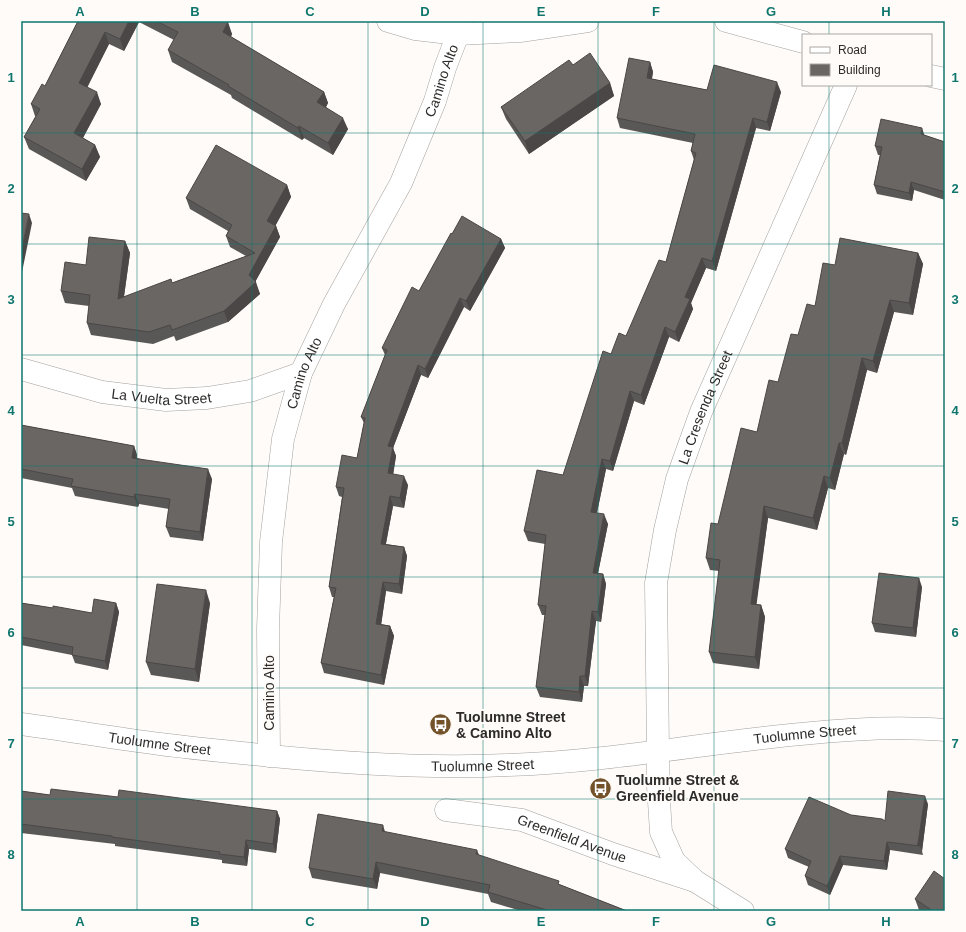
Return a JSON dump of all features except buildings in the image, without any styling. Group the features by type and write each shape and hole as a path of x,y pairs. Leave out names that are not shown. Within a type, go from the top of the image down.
{"street":[{"path":"388,21 415,29 459,28 520,31 588,21"},
{"path":"726,21 802,42"},
{"name":"Camino Alto","path":"269,756 268,629 271,542 283,439 301,372 334,304 401,183 435,101 459,28"},
{"path":"932,76 945,79"},
{"name":"La Cresenda Street","path":"658,751 656,583 665,530 677,479 701,412 846,86"},
{"name":"La Vuelta Street","path":"21,369 102,392 166,400 207,398 250,391 301,372"},
{"name":"Tuolumne Street","path":"21,724 162,745 269,756 367,764 461,766 510,765 590,759 756,738 844,730 900,728 945,730"},
{"name":"Greenfield Avenue","path":"658,751 658,786 661,832 674,861 695,881 742,911"},
{"name":"Greenfield Avenue","path":"446,810 522,820 613,854 695,881"}],"place":[{"name":"Tuolumne Street & Camino Alto","path":"440,725"},
{"name":"Tuolumne Street & Greenfield Avenue","path":"601,788"}]}
